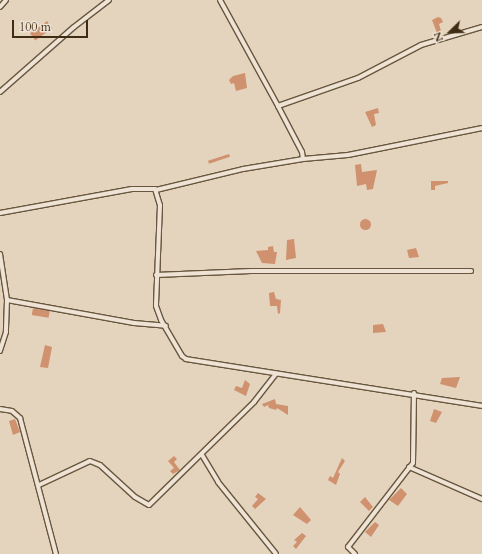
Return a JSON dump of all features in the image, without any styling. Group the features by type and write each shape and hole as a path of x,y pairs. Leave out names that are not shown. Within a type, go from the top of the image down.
{"street":[{"path":"0,7 6,0"},
{"path":"0,92 74,27 109,0"},
{"path":"220,0 278,106 302,152 303,159"},
{"path":"278,106 358,78 421,45 482,27"},
{"path":"0,213 132,189 156,190 243,168 303,159 355,154 482,128"},
{"path":"156,190 160,205 156,275 156,306 182,356 186,359 276,374 414,393 482,406"},
{"path":"0,254 7,300 6,332 0,351"},
{"path":"156,275 251,271 471,271"},
{"path":"7,300 134,323 166,326"},
{"path":"39,485 90,461 100,465 135,497 149,505 202,455 254,402 276,374"},
{"path":"355,554 348,547 413,463 414,393"},
{"path":"0,409 12,411 20,418 39,485 56,554"},
{"path":"202,455 218,482 276,554"},
{"path":"409,467 482,498"}],"building":[{"path":"438,17 441,18 443,22 439,24 441,31 437,33 432,20"},
{"path":"47,21 52,28 35,41 30,33"},
{"path":"245,73 247,88 236,91 234,83 231,84 229,80 233,76"},
{"path":"378,108 379,113 374,114 376,125 372,127 365,112"},
{"path":"229,154 230,157 209,164 208,161"},
{"path":"361,164 362,172 377,170 373,189 367,190 366,184 357,186 355,165"},
{"path":"431,181 448,181 448,183 435,186 435,190 431,190"},
{"path":"365,218 369,220 371,224 369,228 365,230 361,228 359,224 361,220"},
{"path":"294,239 296,258 286,260 287,240"},
{"path":"273,246 274,252 277,252 275,264 262,263 256,251 268,250 268,247"},
{"path":"416,248 419,257 409,258 407,250"},
{"path":"274,292 276,299 281,300 280,313 278,314 277,306 270,306 269,293"},
{"path":"33,308 50,311 49,318 32,315"},
{"path":"383,324 386,332 373,333 373,325"},
{"path":"45,345 52,347 48,368 40,367"},
{"path":"460,377 456,388 440,384 442,378"},
{"path":"245,380 250,384 246,396 234,390 236,386 242,388"},
{"path":"275,399 276,404 288,406 288,415 277,408 276,410 269,408 268,405 264,407 262,404"},
{"path":"434,409 442,412 436,423 430,421"},
{"path":"15,419 20,432 13,435 9,421"},
{"path":"174,456 177,459 174,462 180,470 173,474 170,471 174,468 168,461"},
{"path":"342,458 345,461 338,472 340,474 336,485 328,480 330,476 333,478"},
{"path":"401,488 407,494 398,506 389,500"},
{"path":"258,493 266,499 255,509 252,506 258,499 255,497"},
{"path":"365,497 373,507 369,511 360,502"},
{"path":"300,507 311,520 307,524 293,515"},
{"path":"375,522 379,525 371,537 365,532"},
{"path":"302,533 306,536 296,549 293,546 297,542 294,540"}]}
